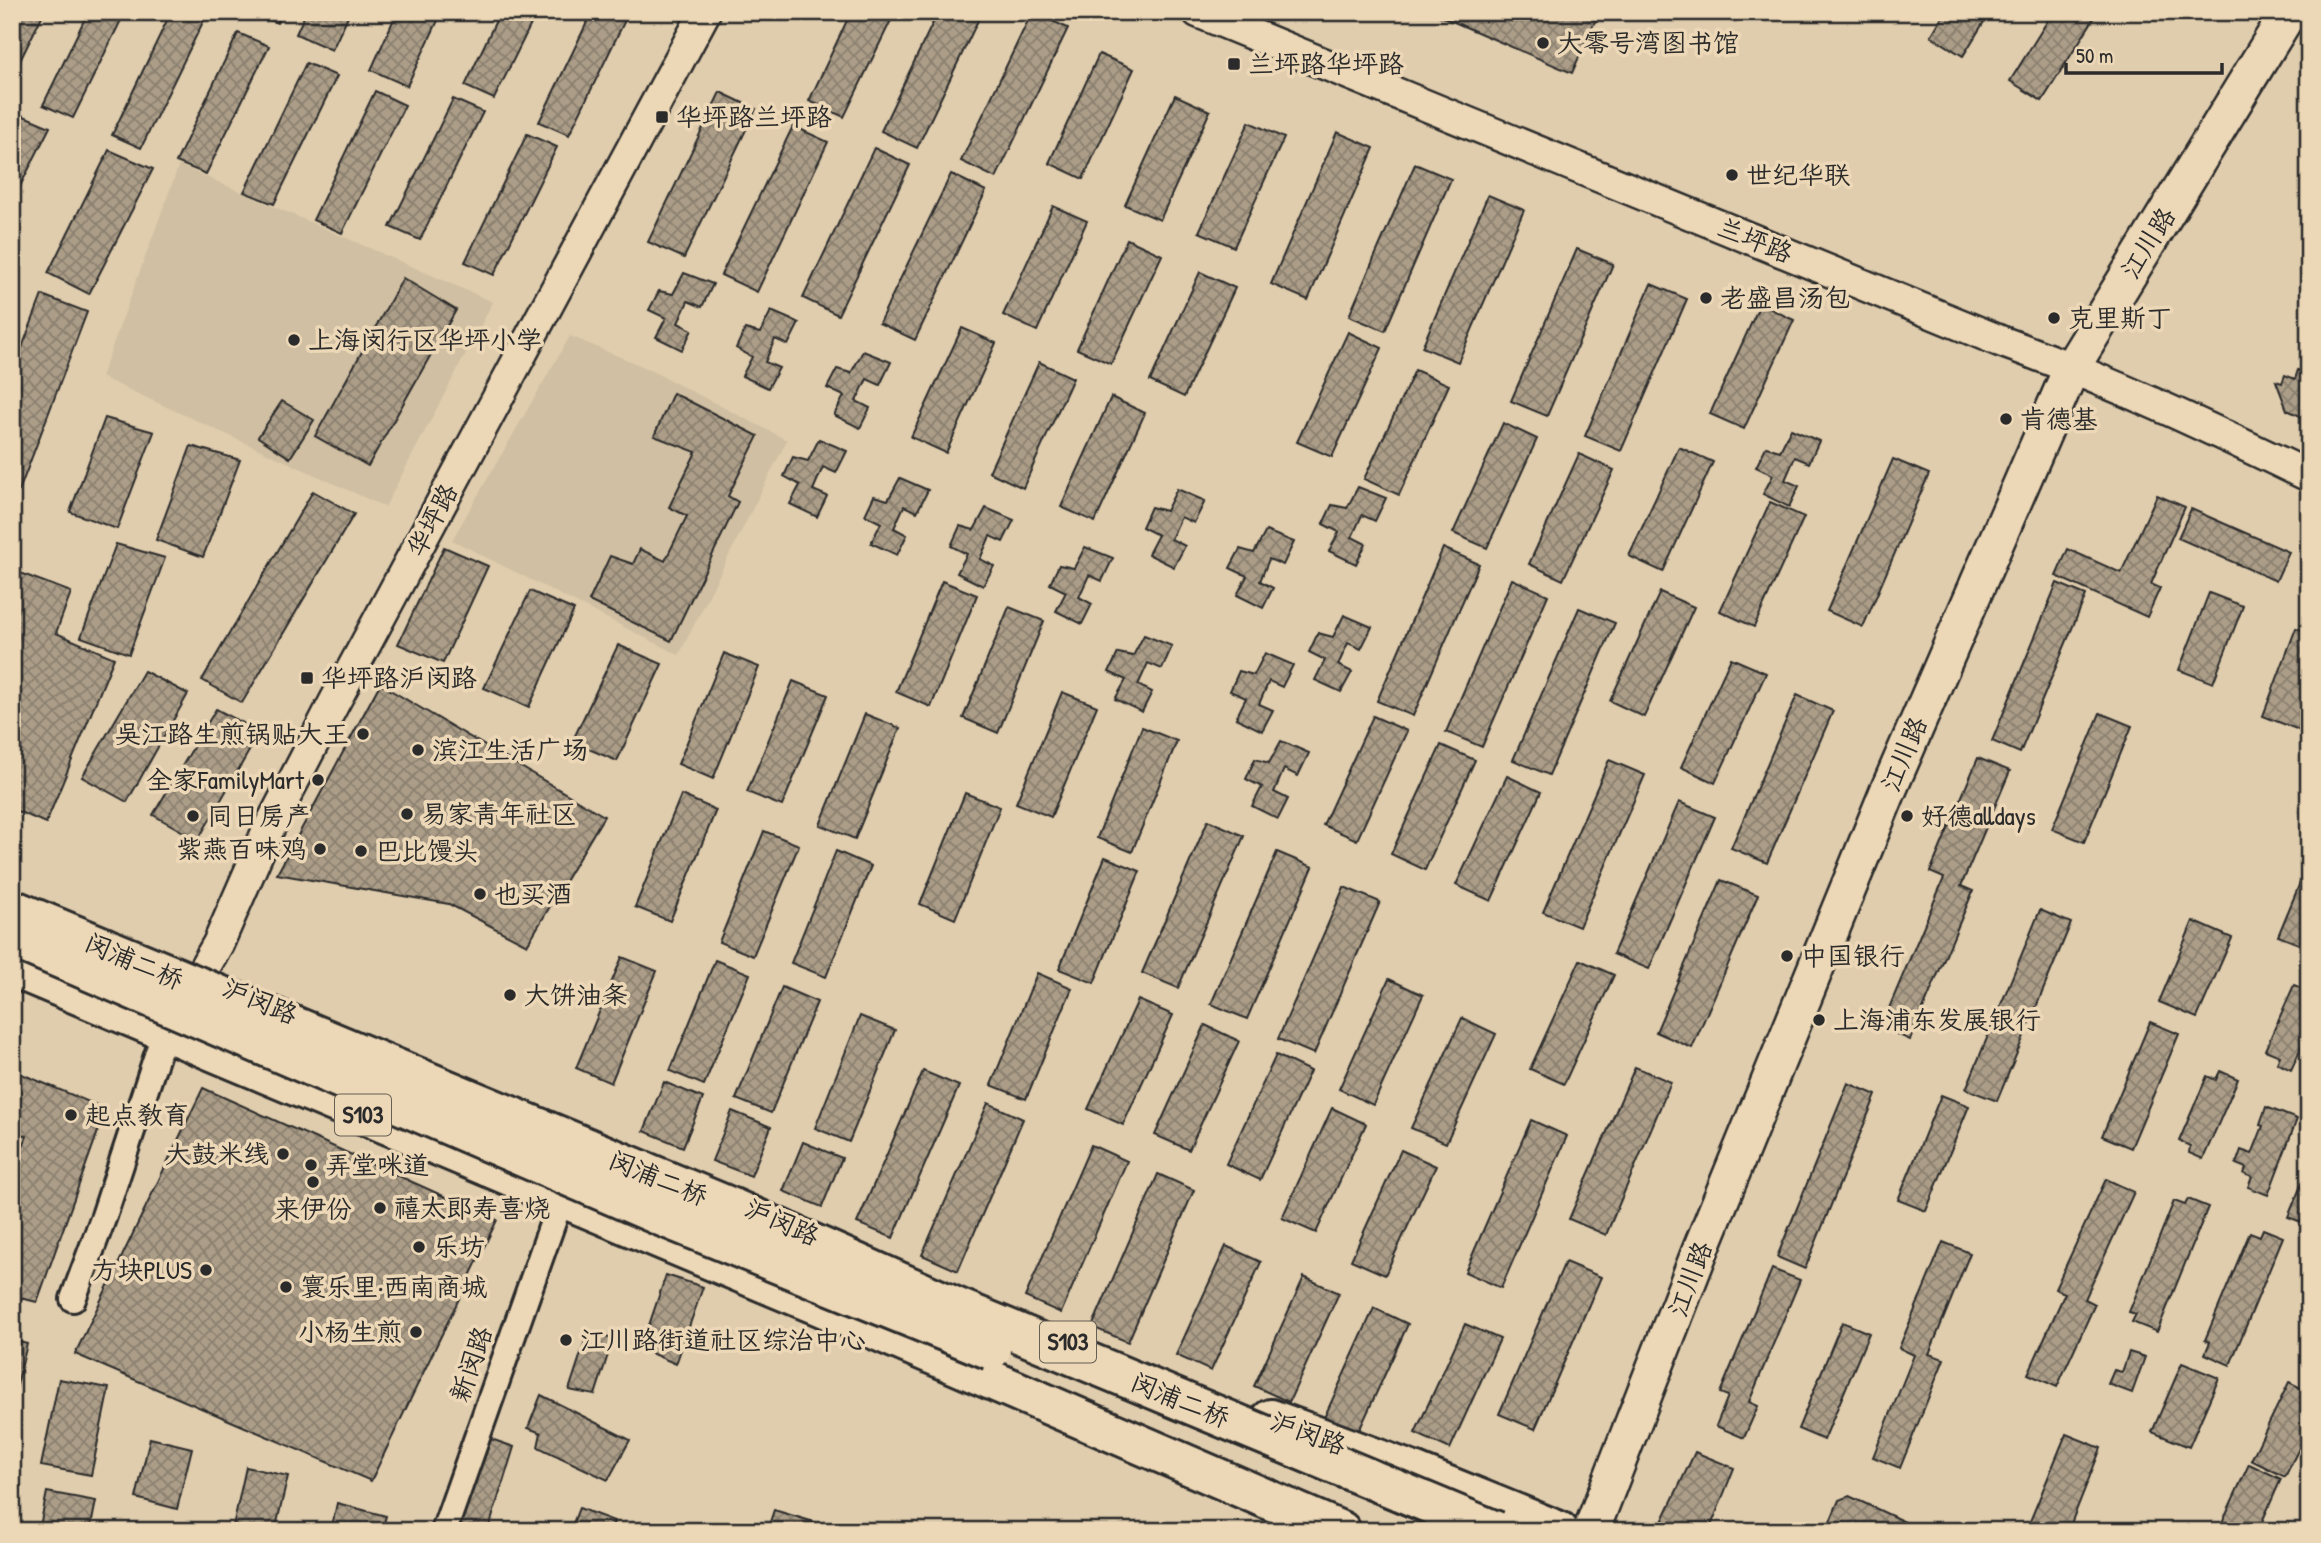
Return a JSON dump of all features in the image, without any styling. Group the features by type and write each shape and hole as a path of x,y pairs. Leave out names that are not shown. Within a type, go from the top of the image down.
{"main road":[{"name":"江川路","path":"1591,1531 1700,1251 1888,791 2072,367 2289,12"},
{"name":"沪闵路","path":"12,893 978,1307 1411,1471 1559,1531"},
{"name":"闵浦二桥","path":"12,909 735,1209 997,1324 1496,1531"},
{"name":"闵浦二桥","path":"12,938 663,1216 1429,1531"},
{"name":"S103","path":"12,967 562,1197 1341,1531"}],"street":[{"name":"华坪路","path":"165,1031 218,944 267,832 334,703 705,12"},
{"name":"兰坪路","path":"1198,12 2000,341 2072,367 2163,406 2309,476"},
{"path":"73,1299 104,1216 165,1031"},
{"name":"新闵路","path":"444,1531 584,1137"}],"shaded area":[{"name":"上海闵行区华坪小学","path":"179,165 493,302 385,507 101,377"},
{"name":"上海闵行区华坪小学","path":"570,336 644,367 787,440 679,655 452,540"}],"building":[{"path":"12,12 44,12 12,77"},
{"path":"88,12 125,12 73,118 43,105"},
{"path":"171,12 187,12 204,20 141,148 112,135"},
{"path":"253,12 283,12 277,23"},
{"path":"306,12 350,12 332,50 296,34"},
{"path":"397,12 442,12 407,86 371,70"},
{"path":"500,12 537,12 494,99 465,86"},
{"path":"592,12 629,12 569,135 539,122"},
{"path":"851,12 895,12 844,117 809,101"},
{"path":"938,12 982,12 917,148 881,131"},
{"path":"1032,12 1068,28 996,178 961,161"},
{"name":"大零号湾图书馆","path":"1431,12 1599,12 1572,73"},
{"path":"1945,12 1990,12 1963,56 1931,36"},
{"path":"2053,12 2098,12 2042,101 2010,81"},
{"path":"238,33 269,46 206,174 176,162"},
{"path":"1099,54 1134,69 1083,179 1049,163"},
{"path":"306,63 337,76 274,204 244,192"},
{"path":"375,91 405,105 342,233 313,220"},
{"path":"720,92 756,109 684,258 648,242"},
{"path":"1175,95 1210,111 1160,220 1125,205"},
{"path":"453,99 483,112 420,240 390,227"},
{"path":"12,111 50,127 12,202"},
{"path":"1249,122 1284,138 1234,247 1199,232"},
{"path":"793,126 828,142 757,292 721,275"},
{"path":"1337,132 1374,148 1308,300 1271,284"},
{"path":"527,134 557,147 494,275 465,262"},
{"path":"874,148 910,165 838,315 803,298"},
{"path":"109,150 153,169 89,294 48,273"},
{"path":"1415,164 1451,179 1385,331 1349,316"},
{"path":"951,174 986,191 915,340 879,323"},
{"path":"1488,195 1524,210 1458,362 1422,347"},
{"path":"1053,206 1087,221 1037,331 1003,315"},
{"path":"1127,239 1162,255 1111,364 1077,349"},
{"path":"1577,249 1613,264 1547,416 1511,401"},
{"path":"1200,272 1235,288 1184,397 1150,381"},
{"path":"684,273 713,284 702,307 688,301 678,323 692,330 682,350 656,337 666,318 649,310 659,291 673,294"},
{"path":"403,278 456,310 368,466 315,436"},
{"path":"1651,284 1687,299 1621,451 1585,436"},
{"path":"42,295 87,312 19,491 12,489 12,374"},
{"path":"1760,304 1794,320 1744,429 1710,414"},
{"path":"771,311 799,323 788,345 775,339 765,362 779,368 768,388 742,376 752,357 736,348 745,329 760,333"},
{"path":"962,328 996,343 946,453 911,437"},
{"path":"1348,332 1382,348 1332,457 1297,442"},
{"path":"863,351 891,362 880,385 867,379 856,401 870,408 860,428 834,415 844,396 827,388 837,369 851,373"},
{"path":"1039,362 1073,378 1023,488 989,472"},
{"path":"1415,370 1449,385 1399,495 1364,479"},
{"path":"2298,370 2309,374 2309,420 2287,410 2276,381 2282,383 2285,375 2295,379"},
{"path":"673,393 758,436 728,496 738,502 671,641 589,601 610,556 633,564 640,549 665,561 687,516 669,507 696,452 654,436"},
{"path":"1111,397 1145,413 1095,522 1061,507"},
{"path":"282,401 314,420 290,458 258,437"},
{"path":"105,418 154,432 117,529 70,512"},
{"path":"1503,423 1537,439 1487,548 1453,533"},
{"path":"1791,429 1819,441 1809,463 1795,457 1785,480 1799,486 1789,507 1763,494 1773,475 1756,467 1766,447 1780,451"},
{"path":"819,439 847,451 836,473 823,467 813,490 827,496 817,517 790,504 800,485 784,476 793,457 808,461"},
{"path":"191,446 240,460 203,557 156,540"},
{"path":"1679,447 1713,462 1663,572 1629,556"},
{"path":"1579,454 1614,470 1563,580 1529,564"},
{"path":"1893,459 1929,474 1863,627 1827,611"},
{"path":"900,478 928,490 917,512 904,506 894,528 907,535 897,555 871,543 881,523 865,515 874,496 888,500"},
{"path":"1358,487 1386,498 1375,521 1362,515 1352,537 1366,544 1356,564 1329,551 1339,532 1323,524 1332,505 1347,508"},
{"path":"1177,489 1205,501 1194,523 1181,517 1171,539 1185,546 1174,567 1148,554 1158,535 1142,527 1151,507 1166,511"},
{"path":"313,491 354,514 242,703 202,680"},
{"path":"2157,495 2185,507 2151,584 2160,588 2147,617 2056,576 2068,549 2121,573"},
{"path":"1770,502 1804,517 1754,627 1720,611"},
{"path":"986,508 1014,520 1003,542 990,536 980,559 994,566 983,586 957,573 967,554 951,546 960,526 974,530"},
{"path":"2191,509 2289,552 2276,581 2178,538"},
{"path":"1266,531 1294,542 1283,565 1269,559 1260,581 1273,588 1263,608 1237,595 1247,576 1230,568 1240,549 1254,553"},
{"path":"116,544 165,558 129,654 81,637"},
{"path":"444,547 488,566 443,663 398,644"},
{"path":"1085,547 1113,558 1102,581 1089,575 1079,597 1092,604 1082,624 1056,611 1066,592 1050,584 1059,565 1074,568"},
{"path":"1443,548 1479,564 1413,716 1377,701"},
{"path":"12,570 71,592 56,633 114,658 46,823 12,809"},
{"path":"1512,579 1548,595 1482,747 1446,732"},
{"path":"942,581 977,595 931,707 896,692"},
{"path":"2057,583 2086,595 2020,753 1992,741"},
{"path":"530,591 574,610 529,707 484,688"},
{"path":"1660,592 1694,607 1644,717 1610,701"},
{"path":"2209,593 2243,606 2213,683 2179,670"},
{"path":"1009,607 1044,621 998,733 963,718"},
{"path":"1579,608 1615,623 1549,775 1513,760"},
{"path":"1344,615 1372,627 1361,649 1348,643 1338,665 1352,672 1341,692 1315,680 1325,660 1309,652 1318,633 1333,637"},
{"path":"2296,628 2309,633 2309,705 2299,730 2263,716"},
{"path":"1144,635 1172,646 1162,669 1148,663 1138,685 1152,692 1142,712 1115,699 1126,680 1109,672 1118,653 1133,656"},
{"path":"618,645 662,664 617,761 572,742"},
{"path":"724,653 759,667 713,779 678,764"},
{"path":"1265,653 1293,665 1282,687 1269,681 1259,704 1273,710 1262,731 1236,718 1246,698 1230,691 1239,671 1254,675"},
{"path":"1731,658 1766,673 1715,783 1681,767"},
{"path":"144,671 188,694 127,802 82,777"},
{"path":"793,681 828,695 782,806 747,792"},
{"name":"滨江生活广场","path":"380,684 604,816 527,945 449,904 277,874"},
{"path":"1062,692 1097,706 1051,817 1016,803"},
{"path":"1797,695 1833,711 1767,863 1731,848"},
{"path":"216,709 260,732 198,840 153,815"},
{"path":"2100,713 2132,726 2084,842 2052,829"},
{"path":"865,714 900,728 855,839 820,825"},
{"path":"1373,716 1407,731 1357,840 1323,825"},
{"path":"1142,727 1177,741 1132,852 1097,838"},
{"path":"1281,741 1309,753 1298,776 1284,769 1274,792 1288,799 1278,819 1252,806 1262,787 1246,779 1255,759 1269,763"},
{"path":"1441,745 1475,760 1425,870 1391,854"},
{"path":"1978,758 2010,771 1961,886 1973,891 1910,1040 1881,1027 1944,878 1930,872"},
{"path":"1609,760 1645,775 1579,927 1543,912"},
{"path":"1507,776 1541,792 1491,901 1456,885"},
{"path":"965,793 1000,807 955,919 920,904"},
{"path":"681,795 716,810 670,921 635,907"},
{"path":"1679,802 1715,817 1649,969 1613,954"},
{"path":"1208,820 1244,836 1178,988 1142,973"},
{"path":"764,831 799,845 753,956 719,942"},
{"path":"836,851 871,866 826,977 791,963"},
{"path":"1277,852 1313,867 1247,1019 1211,1004"},
{"path":"1105,857 1140,871 1094,983 1059,969"},
{"path":"2309,861 2309,948 2278,936"},
{"path":"1721,880 1758,895 1692,1048 1656,1032"},
{"path":"1344,887 1380,902 1314,1054 1278,1039"},
{"path":"2040,910 2071,923 1997,1101 1966,1089"},
{"path":"2193,921 2232,938 2197,1018 2159,1002"},
{"path":"622,957 657,971 611,1083 576,1068"},
{"path":"715,960 750,974 704,1085 670,1071"},
{"path":"1580,960 1614,975 1564,1084 1530,1069"},
{"path":"1037,973 1072,988 1026,1099 991,1085"},
{"path":"1389,979 1423,995 1373,1105 1339,1089"},
{"path":"2308,979 2309,1031 2291,1070 2277,1063 2280,1056 2265,1050 2294,985 2304,989"},
{"path":"782,987 817,1002 771,1113 736,1099"},
{"path":"1138,1000 1173,1015 1123,1125 1088,1109"},
{"path":"860,1016 895,1030 849,1142 815,1128"},
{"path":"1462,1018 1496,1034 1446,1143 1411,1128"},
{"path":"2150,1022 2179,1034 2131,1148 2102,1136"},
{"path":"1205,1025 1239,1041 1189,1150 1155,1135"},
{"path":"1276,1055 1310,1071 1260,1180 1226,1164"},
{"path":"1635,1067 1671,1082 1606,1235 1569,1219"},
{"path":"12,1070 106,1109 37,1302 12,1296 12,1174 27,1136 12,1131"},
{"path":"923,1071 959,1086 893,1238 857,1223"},
{"path":"2220,1071 2238,1079 2203,1159 2189,1153 2190,1146 2179,1141 2207,1076 2216,1080"},
{"path":"664,1082 703,1098 683,1147 644,1131"},
{"path":"1848,1083 1876,1095 1805,1269 1777,1257"},
{"name":"寰乐里·西南商城","path":"203,1088 497,1220 371,1481 75,1354"},
{"path":"1941,1095 1969,1106 1926,1211 1898,1200"},
{"path":"988,1103 1023,1119 958,1271 922,1255"},
{"path":"2266,1107 2297,1119 2268,1195 2248,1187 2252,1177 2244,1174 2246,1168 2236,1164 2241,1150 2252,1154 2263,1126 2260,1125"},
{"path":"1332,1108 1366,1124 1316,1233 1282,1218"},
{"path":"732,1111 771,1127 751,1176 712,1161"},
{"path":"1531,1120 1567,1136 1501,1288 1465,1272"},
{"path":"803,1142 842,1158 822,1207 783,1191"},
{"path":"1091,1145 1127,1161 1061,1313 1025,1297"},
{"path":"1401,1150 1436,1166 1385,1275 1351,1260"},
{"path":"2309,1166 2309,1225 2288,1217"},
{"path":"1158,1174 1194,1190 1128,1342 1092,1327"},
{"path":"2106,1179 2134,1192 2085,1299 2095,1304 2057,1387 2028,1374 2065,1293 2055,1289"},
{"path":"2188,1199 2208,1207 2157,1332 2132,1322 2136,1314 2129,1312 2174,1201 2185,1205"},
{"path":"2263,1229 2283,1237 2230,1365 2205,1354 2210,1342 2205,1340 2250,1232 2260,1236"},
{"path":"1943,1242 1970,1253 1929,1354 1944,1359 1900,1468 1873,1457 1914,1355 1899,1348"},
{"path":"1226,1246 1261,1262 1211,1371 1176,1355"},
{"path":"1565,1262 1601,1277 1535,1429 1499,1414"},
{"path":"1772,1269 1800,1280 1749,1402 1758,1406 1744,1438 1716,1426 1728,1396 1720,1393"},
{"path":"666,1275 703,1287 676,1364 641,1349"},
{"path":"1304,1277 1339,1293 1289,1402 1254,1386"},
{"path":"1374,1308 1408,1324 1358,1433 1324,1418"},
{"path":"1842,1322 1869,1333 1824,1440 1798,1429"},
{"path":"1465,1324 1500,1339 1450,1449 1415,1433"},
{"path":"588,1332 613,1339 595,1395 569,1390"},
{"path":"12,1340 27,1344 12,1406"},
{"path":"2129,1352 2145,1357 2132,1393 2108,1384 2114,1370 2122,1372"},
{"path":"2182,1363 2219,1378 2189,1447 2152,1432"},
{"path":"59,1379 109,1388 91,1475 41,1466"},
{"path":"2289,1382 2309,1392 2309,1428 2285,1477 2251,1460"},
{"path":"541,1395 630,1440 608,1480 538,1447 541,1433 528,1428"},
{"path":"2066,1434 2101,1448 2068,1531 2026,1531"},
{"path":"150,1438 192,1448 177,1509 136,1498"},
{"path":"491,1439 514,1447 488,1531 458,1531"},
{"path":"1695,1452 1734,1468 1709,1531 1663,1531 1660,1526"},
{"path":"2249,1464 2281,1479 2258,1531 2218,1531"},
{"path":"246,1467 288,1476 275,1531 248,1531 233,1526"},
{"path":"47,1492 96,1501 90,1531 39,1531"},
{"path":"1849,1496 1905,1522 1901,1531 1826,1531 1839,1500"},
{"path":"337,1503 386,1516 382,1531 331,1531"},
{"path":"579,1508 614,1521 611,1531 570,1531"},
{"path":"774,1510 814,1522 811,1531 767,1531"}],"railway":[{"path":"12,917 1480,1531"},
{"path":"12,931 1448,1531"}],"place":[{"name":"大零号湾图书馆","path":"1543,43"},
{"name":"兰坪路华坪路","path":"1234,64"},
{"name":"华坪路兰坪路","path":"662,117"},
{"name":"世纪华联","path":"1732,175"},
{"name":"老盛昌汤包","path":"1706,298"},
{"name":"克里斯丁","path":"2054,318"},
{"name":"上海闵行区华坪小学","path":"294,340"},
{"name":"肯德基","path":"2006,419"},
{"name":"华坪路沪闵路","path":"307,678"},
{"name":"吴江路生煎锅贴大王","path":"363,734"},
{"name":"滨江生活广场","path":"418,750"},
{"name":"全家FamilyMart","path":"318,780"},
{"name":"易家青年社区","path":"407,814"},
{"name":"同日房产","path":"193,816"},
{"name":"好德alldays","path":"1907,816"},
{"name":"紫燕百味鸡","path":"320,849"},
{"name":"巴比馒头","path":"361,851"},
{"name":"也买酒","path":"480,894"},
{"name":"中国银行","path":"1787,956"},
{"name":"大饼油条","path":"510,995"},
{"name":"上海浦东发展银行","path":"1819,1020"},
{"name":"起点教育","path":"71,1115"},
{"name":"大鼓米线","path":"283,1154"},
{"name":"弄堂咪道","path":"311,1165"},
{"name":"来伊份","path":"313,1182"},
{"name":"禧太郎寿喜烧","path":"380,1208"},
{"name":"乐坊","path":"419,1247"},
{"name":"方块PLUS","path":"206,1270"},
{"name":"寰乐里·西南商城","path":"286,1287"},
{"name":"小杨生煎","path":"416,1332"},
{"name":"江川路街道社区综治中心","path":"566,1340"}]}
